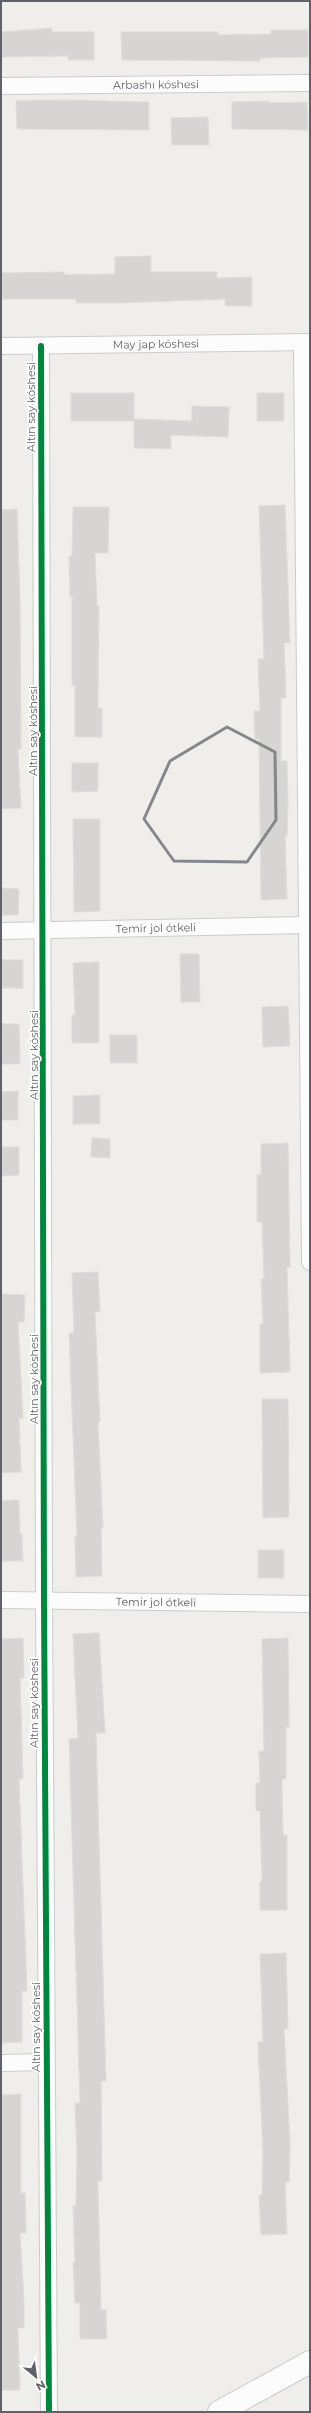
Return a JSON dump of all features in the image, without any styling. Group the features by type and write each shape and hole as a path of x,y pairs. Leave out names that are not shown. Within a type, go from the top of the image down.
{"main road":[{"path":"219,2412 310,2362"}],"street":[{"name":"Arbashı kóshesi","path":"1,86 310,83"},
{"name":"May jap kóshesi","path":"1,346 306,342"},
{"path":"306,342 310,1262"},
{"name":"Altın say kóshesi","path":"40,346 44,930 46,2062 49,2412"},
{"name":"Temir jol ótkeli","path":"1,931 309,925"},
{"name":"Temir jol ótkeli","path":"1,1600 310,1604"},
{"path":"1,2063 46,2062"}],"highlighted area":[{"path":"227,727 275,752 276,820 247,862 174,861 144,819 170,761"}],"building":[{"path":"52,28 52,32 94,32 94,60 68,60 68,56 1,57 1,32"},
{"path":"271,30 308,30 308,57 260,58 260,61 122,60 121,32 218,32 218,35 271,34"},
{"path":"63,100 149,102 149,130 17,129 16,101"},
{"path":"269,101 269,103 307,102 308,130 232,129 232,102"},
{"path":"208,117 209,145 172,145 171,118"},
{"path":"151,256 151,272 217,272 217,278 252,277 252,306 225,306 225,299 76,303 76,299 1,299 1,273 64,272 64,275 115,274 115,257"},
{"path":"71,393 134,393 134,421 71,421"},
{"path":"257,393 284,393 284,421 257,421"},
{"path":"192,406 229,407 228,437 171,435 171,449 134,448 134,419 192,421"},
{"path":"285,505 290,643 284,643 286,698 281,698 281,761 287,761 288,801 287,836 285,836 287,899 261,900 259,739 255,739 254,711 260,711 258,659 264,659 259,506"},
{"path":"73,507 109,507 108,553 95,553 97,606 99,606 98,708 102,708 102,737 75,737 75,686 72,686 72,596 70,597 69,556 72,556"},
{"path":"17,509 20,602 21,749 18,749 21,808 1,809 1,510"},
{"path":"72,763 98,763 98,791 72,792"},
{"path":"73,819 100,819 100,911 74,912"},
{"path":"1,888 19,889 18,915 1,915"},
{"path":"180,954 199,954 200,1002 181,1002"},
{"path":"1,960 23,960 23,988 1,988"},
{"path":"99,962 99,1043 72,1043 72,1015 75,1015 73,963"},
{"path":"288,1006 290,1046 263,1047 262,1007"},
{"path":"1,1024 19,1024 20,1064 1,1064"},
{"path":"110,1035 137,1035 137,1063 110,1063"},
{"path":"18,1091 18,1120 1,1120 1,1092"},
{"path":"100,1095 100,1124 73,1124 73,1096"},
{"path":"92,1138 110,1139 110,1158 91,1157"},
{"path":"288,1143 290,1267 287,1267 290,1372 260,1373 260,1324 263,1324 261,1279 264,1279 262,1222 257,1222 257,1175 261,1175 261,1144"},
{"path":"1,1147 19,1147 19,1175 1,1176"},
{"path":"98,1272 100,1312 95,1312 103,1528 101,1528 102,1576 76,1577 75,1537 77,1537 69,1333 74,1333 72,1273"},
{"path":"1,1294 25,1295 24,1322 18,1322 23,1418 19,1418 21,1472 1,1473"},
{"path":"262,1399 288,1399 289,1517 263,1518"},
{"path":"19,1500 20,1534 22,1534 23,1561 1,1561 1,1501"},
{"path":"258,1550 284,1550 284,1578 258,1578"},
{"path":"99,1633 105,1733 96,1733 106,2081 101,2081 102,2181 98,2181 101,2310 106,2310 107,2339 80,2339 80,2303 75,2303 73,2263 75,2263 73,2206 76,2206 77,2153 75,2103 80,2103 69,1739 78,1738 73,1634"},
{"path":"23,1638 24,1678 20,1678 23,1779 19,1779 27,1991 22,1991 22,2042 1,2043 1,1639"},
{"path":"288,1638 289,1727 286,1727 286,1779 282,1779 283,1835 287,1835 287,1910 260,1910 260,1882 262,1882 260,1811 256,1811 256,1783 260,1783 259,1751 264,1751 262,1639"},
{"path":"286,1953 288,2029 284,2029 290,2143 289,2182 285,2182 287,2234 261,2235 259,2195 262,2195 263,2154 258,2042 263,2042 260,1954"},
{"path":"21,2094 21,2193 25,2193 26,2233 20,2233 24,2328 18,2328 20,2390 1,2390 1,2095"}],"cycle path":[{"path":"41,346 44,1600 49,2412"}]}
